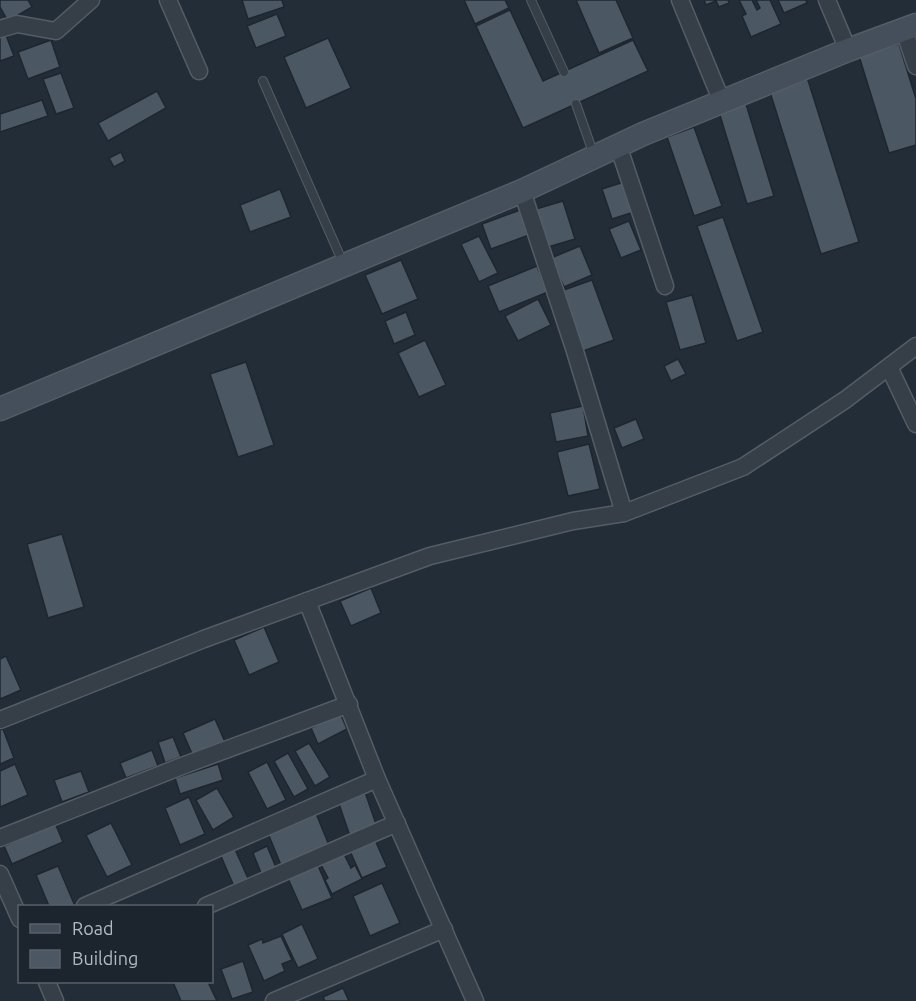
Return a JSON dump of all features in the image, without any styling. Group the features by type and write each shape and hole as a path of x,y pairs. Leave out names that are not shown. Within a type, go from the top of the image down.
{"street":[{"path":"0,29 17,24 56,31 91,0"},
{"path":"168,0 199,71"},
{"path":"680,0 722,102"},
{"path":"827,0 848,50"},
{"path":"2,403 344,266 522,191 618,145 848,50 910,27 916,66"},
{"path":"618,145 665,286"},
{"path":"522,191 574,348 624,513"},
{"path":"0,720 204,639 430,556 563,523 624,513 742,467 844,400 916,346"},
{"path":"889,367 916,424"},
{"path":"307,601 377,779 475,1001"},
{"path":"0,838 182,766 349,704"},
{"path":"87,905 377,779"},
{"path":"208,905 397,823"},
{"path":"0,874 18,914"},
{"path":"274,1001 444,929"},
{"path":"48,983 55,1001"}],"lane":[{"path":"531,0 564,72"},
{"path":"263,81 344,266"},
{"path":"576,104 594,157"}],"building":[{"path":"0,0 28,0 32,7 8,21 0,7"},
{"path":"242,0 282,0 284,7 248,19"},
{"path":"464,0 505,0 509,8 475,24"},
{"path":"576,0 616,0 633,38 599,53"},
{"path":"704,0 728,0 729,3 719,7 716,1 706,5"},
{"path":"739,0 752,0 757,10 760,8 756,0 770,0 781,24 751,37 742,16 746,14"},
{"path":"778,0 806,0 807,3 784,13"},
{"path":"510,10 543,81 633,40 648,71 523,128 476,26"},
{"path":"277,14 286,36 256,48 247,26"},
{"path":"4,30 14,56 0,61 0,32"},
{"path":"328,38 351,88 306,108 284,57"},
{"path":"51,40 60,67 28,79 18,52"},
{"path":"899,44 916,99 916,145 889,153 859,56"},
{"path":"61,73 74,108 56,114 43,79"},
{"path":"807,77 859,242 821,254 769,89"},
{"path":"157,91 166,108 108,141 98,123"},
{"path":"42,100 48,116 0,132 0,114"},
{"path":"746,104 774,196 747,204 719,112"},
{"path":"694,127 722,206 694,216 667,137"},
{"path":"121,152 125,161 114,167 109,158"},
{"path":"624,182 634,212 612,219 602,189"},
{"path":"280,189 291,217 250,232 240,205"},
{"path":"563,201 575,239 548,247 536,209"},
{"path":"520,210 529,235 491,249 482,224"},
{"path":"723,217 763,332 737,341 697,226"},
{"path":"629,221 641,250 621,258 609,229"},
{"path":"479,236 498,273 479,282 461,244"},
{"path":"580,246 592,275 564,287 551,258"},
{"path":"401,260 418,299 382,314 365,275"},
{"path":"537,266 548,292 499,312 488,286"},
{"path":"592,280 614,340 583,351 561,291"},
{"path":"692,295 706,343 680,350 666,302"},
{"path":"538,299 551,325 518,341 505,316"},
{"path":"406,312 415,335 394,344 385,321"},
{"path":"425,340 446,385 419,397 398,353"},
{"path":"678,359 686,374 671,381 664,366"},
{"path":"246,362 274,445 238,457 210,374"},
{"path":"583,406 588,436 556,442 550,413"},
{"path":"636,419 644,439 622,448 614,428"},
{"path":"589,444 600,489 568,496 557,452"},
{"path":"62,534 84,607 48,618 27,544"},
{"path":"371,588 381,613 351,626 340,601"},
{"path":"264,627 279,662 249,675 234,640"},
{"path":"6,656 21,690 0,699 0,659"},
{"path":"340,713 347,729 318,744 311,728"},
{"path":"215,719 225,742 193,756 183,733"},
{"path":"3,729 14,758 0,764 0,730"},
{"path":"173,737 181,757 165,763 158,742"},
{"path":"309,743 330,777 315,786 295,751"},
{"path":"152,750 158,766 126,778 120,763"},
{"path":"288,753 308,789 294,797 274,761"},
{"path":"267,762 286,800 267,809 248,772"},
{"path":"15,764 28,795 0,807 0,771"},
{"path":"218,764 223,780 180,794 175,778"},
{"path":"81,771 89,792 62,802 54,780"},
{"path":"217,788 234,817 213,830 196,800"},
{"path":"365,792 377,827 350,836 338,801"},
{"path":"189,797 205,834 180,845 165,808"},
{"path":"315,811 331,850 283,870 267,831"},
{"path":"55,823 63,842 12,864 4,846"},
{"path":"111,823 132,865 107,877 86,835"},
{"path":"375,840 387,867 362,878 350,851"},
{"path":"267,846 278,872 263,878 253,853"},
{"path":"234,847 251,885 236,891 220,854"},
{"path":"341,848 351,868 355,865 362,879 332,894 325,880 328,878 318,859"},
{"path":"316,861 332,898 302,910 286,874"},
{"path":"58,866 75,905 49,905 36,875"},
{"path":"382,883 400,923 370,936 353,896"},
{"path":"302,924 318,959 298,968 282,934"},
{"path":"281,936 292,960 282,964 285,971 264,981 248,945 262,939 263,943"},
{"path":"243,961 253,992 232,999 221,969"},
{"path":"173,983 208,983 217,1001 181,1001"},
{"path":"343,988 349,1001 325,1001 323,997"}]}
